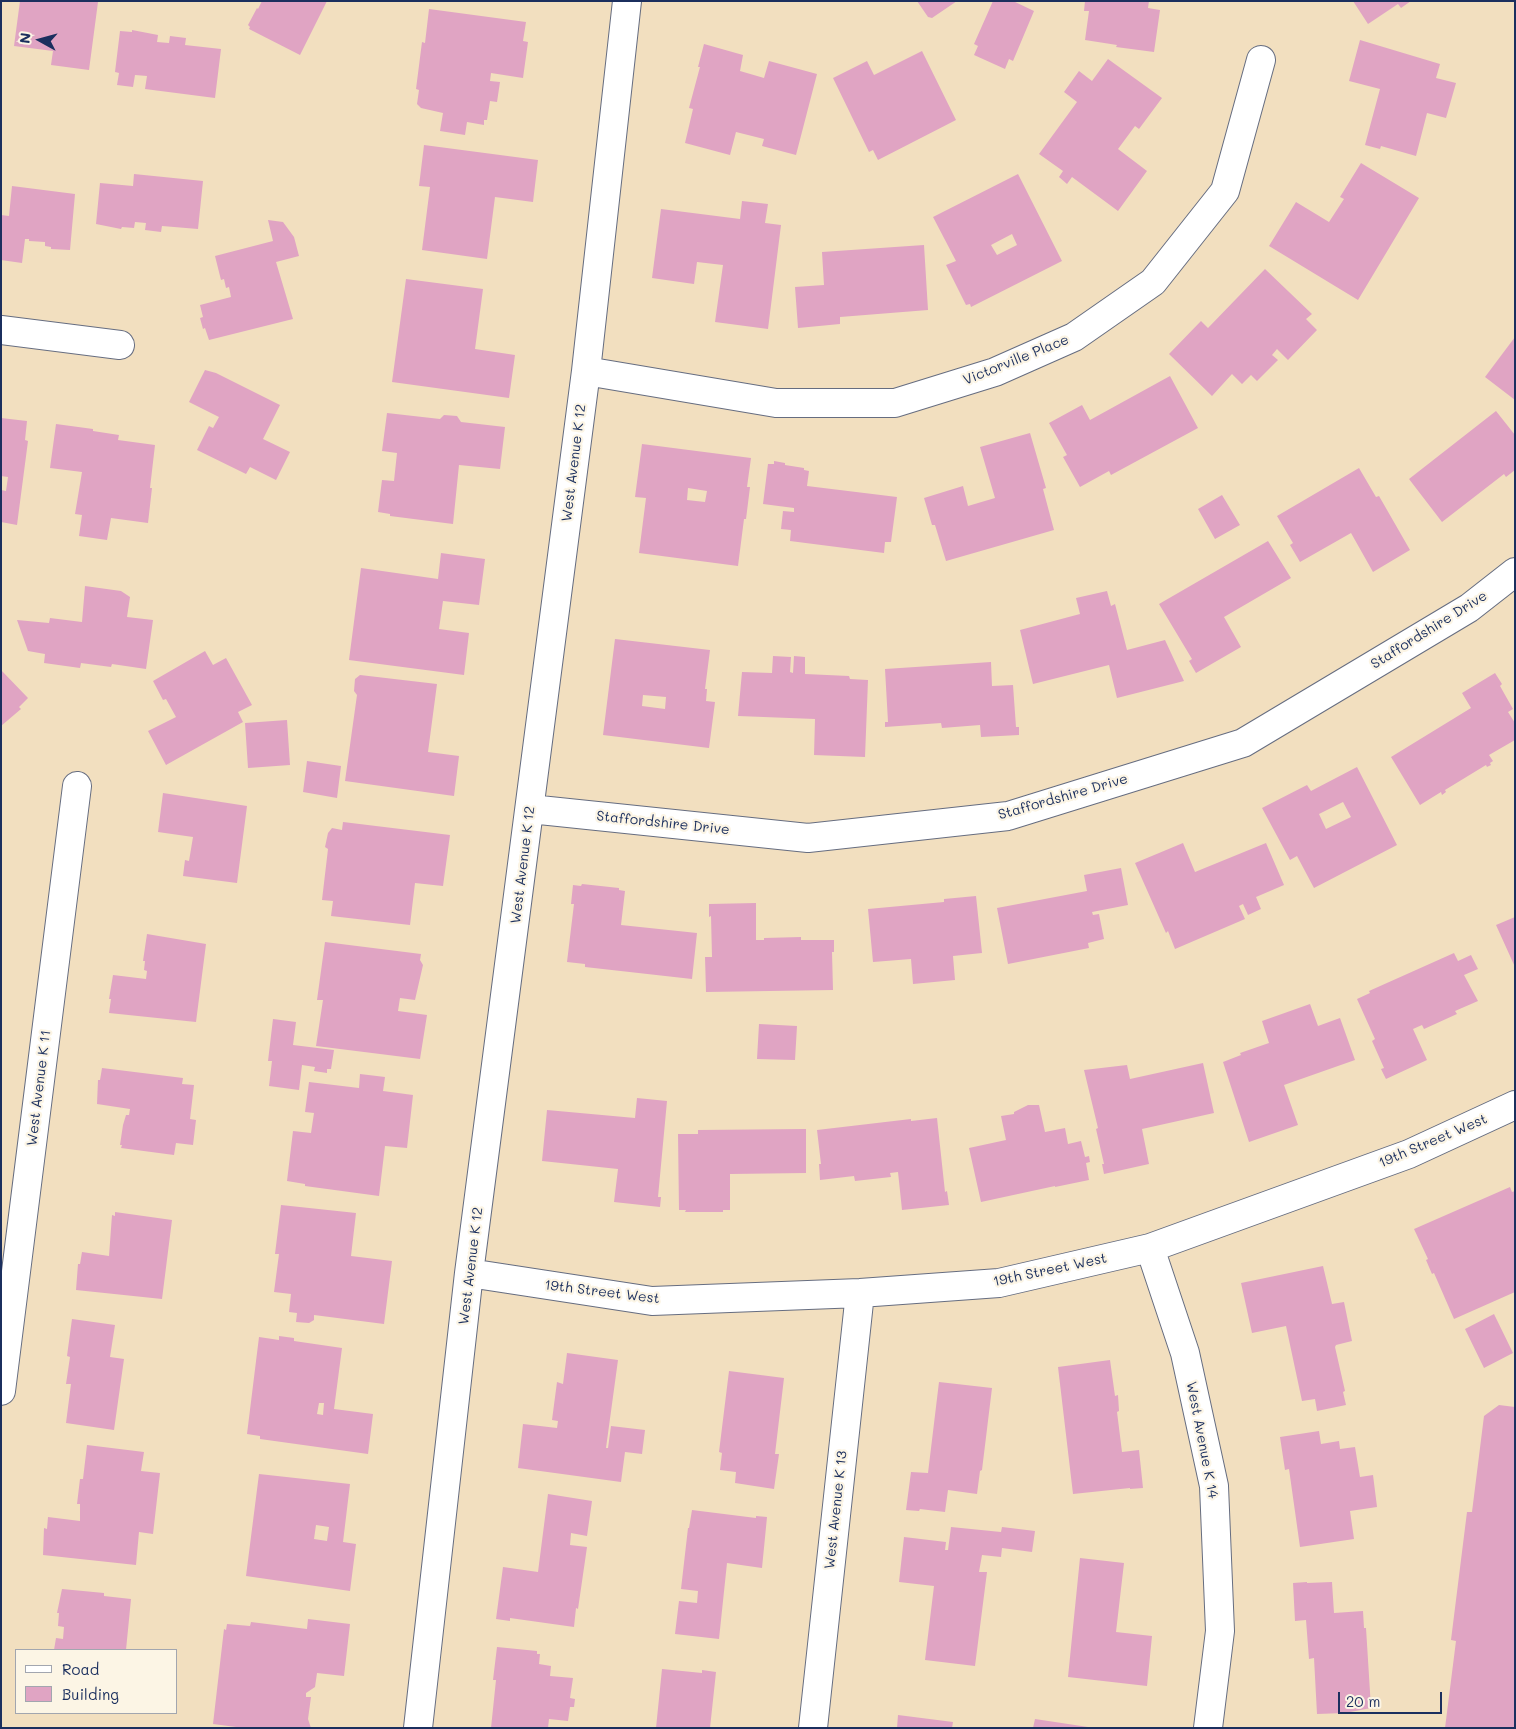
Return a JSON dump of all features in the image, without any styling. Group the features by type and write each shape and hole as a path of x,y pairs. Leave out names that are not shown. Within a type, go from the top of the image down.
{"street":[{"name":"West Avenue K 12","path":"418,1728 469,1273 586,371 627,1"},
{"name":"Victorville Place","path":"586,371 776,403 895,403 995,372 1074,337 1153,282 1224,191 1261,60"},
{"path":"1,330 120,345"},
{"name":"Staffordshire Drive","path":"530,809 808,838 1008,816 1243,743 1469,608 1515,572"},
{"name":"West Avenue K 11","path":"1,1391 10,1255 77,786"},
{"name":"19th Street West","path":"469,1273 652,1300 860,1293 999,1283 1150,1248 1409,1154 1515,1105"},
{"name":"West Avenue K 14","path":"1150,1248 1185,1353 1214,1486 1220,1631 1208,1728"},
{"name":"West Avenue K 13","path":"813,1728 860,1293"}],"building":[{"path":"20,1 98,2 89,70 51,65 53,51 14,46"},
{"path":"262,1 327,1 300,55 249,29 248,25"},
{"path":"917,1 957,1 932,18 928,17"},
{"path":"993,1 1013,1 1034,11 1013,61 1009,59 1005,69 974,55 978,46 974,44"},
{"path":"1085,1 1149,1 1148,8 1160,10 1154,52 1116,47 1117,45 1085,40 1089,11 1084,11"},
{"path":"1353,1 1411,1 1401,8 1398,4 1368,24"},
{"path":"429,9 526,22 523,41 528,42 523,78 491,73 490,81 500,82 497,102 490,101 487,120 484,120 484,125 467,122 465,135 440,131 443,113 421,108 417,104 419,90 416,89 422,42 425,43"},
{"path":"132,30 158,35 157,42 169,43 170,36 186,38 185,45 221,49 215,98 145,89 147,76 135,75 133,87 117,85 119,73 115,72 120,31 132,32"},
{"path":"1360,40 1440,64 1436,78 1456,83 1446,118 1427,113 1416,156 1381,146 1380,149 1365,145 1380,89 1349,81"},
{"path":"704,44 743,55 740,71 764,78 769,61 817,74 796,155 762,146 764,139 736,132 730,155 685,143 693,109 689,108"},
{"path":"922,51 956,120 878,160 873,150 869,152 833,78 867,61 874,75"},
{"path":"1108,59 1162,98 1139,129 1135,126 1118,149 1147,171 1118,211 1072,177 1067,184 1059,177 1063,171 1039,154 1077,102 1064,92 1079,71 1092,81"},
{"path":"424,145 538,160 533,202 495,197 487,259 422,250 430,187 419,186"},
{"path":"1361,163 1419,198 1358,300 1269,246 1296,202 1329,222 1344,199 1340,197"},
{"path":"134,174 203,181 198,229 162,226 161,232 145,230 146,223 135,222 134,228 122,227 121,229 96,224 100,183 133,186"},
{"path":"1018,174 1062,261 971,307 970,304 966,305 946,265 956,261 933,217","holes":["1012,234 1017,245 997,255 991,245"]},
{"path":"12,186 75,194 70,250 51,249 51,247 45,246 45,242 25,239 22,263 1,260 1,215 9,216"},
{"path":"742,201 768,204 765,223 781,225 768,329 715,322 723,265 697,262 694,284 652,278 661,209 740,219"},
{"path":"268,220 283,222 294,237 299,256 276,262 293,319 209,340 200,318 203,317 200,305 231,297 229,287 226,288 224,279 221,280 215,256 273,241"},
{"path":"924,245 928,310 840,317 840,324 798,328 795,287 824,285 822,252"},
{"path":"1265,269 1312,314 1306,319 1317,330 1288,360 1277,349 1272,355 1278,360 1257,381 1251,375 1242,384 1232,374 1212,396 1169,354 1201,321 1208,328"},
{"path":"406,279 483,289 475,349 515,355 509,398 392,382"},
{"path":"1515,337 1515,400 1485,377"},
{"path":"205,370 216,373 280,405 263,439 290,452 276,480 250,467 246,474 197,450 209,426 213,428 219,417 189,402"},
{"path":"1170,376 1198,428 1111,475 1109,471 1080,487 1063,457 1067,455 1049,423 1082,405 1090,420"},
{"path":"1496,411 1515,435 1515,470 1506,477 1504,474 1442,522 1409,479"},
{"path":"387,413 440,419 444,415 457,416 461,422 505,427 500,469 459,465 453,524 390,516 390,514 378,512 382,480 394,481 397,453 382,451"},
{"path":"1,418 27,421 25,440 28,441 17,525 1,522 1,490 6,491 8,477 1,476"},
{"path":"56,424 119,435 118,440 155,445 148,523 111,518 107,540 79,536 82,515 75,514 82,472 50,468"},
{"path":"1030,433 1046,488 1043,489 1054,530 946,561 924,498 963,486 968,506 995,498 980,447"},
{"path":"642,444 751,458 747,487 750,487 738,566 639,553 646,498 635,497","holes":["688,488 707,491 705,502 687,500"]},
{"path":"774,461 804,468 804,470 809,471 807,486 897,497 891,542 885,542 884,553 790,541 791,530 781,529 783,511 794,512 794,508 763,504 768,464 774,464"},
{"path":"1359,468 1376,497 1379,496 1410,550 1373,572 1351,533 1300,562 1290,545 1293,543 1277,516"},
{"path":"1222,495 1240,525 1215,539 1198,509"},
{"path":"1268,541 1291,578 1224,617 1241,647 1196,673 1189,661 1192,659 1159,604"},
{"path":"441,553 485,559 479,605 443,601 439,629 469,633 464,675 349,660 361,568 438,579"},
{"path":"85,586 121,591 130,597 127,617 153,620 146,669 112,664 111,667 81,663 80,668 44,663 45,654 28,651 17,620 49,623 50,618 82,622"},
{"path":"1107,591 1111,606 1115,604 1127,650 1165,640 1184,681 1117,698 1109,665 1033,684 1020,630 1080,614 1076,598"},
{"path":"615,639 710,650 705,689 707,689 706,701 715,702 709,748 603,735","holes":["643,695 666,697 665,709 642,706"]},
{"path":"205,651 213,665 226,658 252,705 238,712 243,722 166,765 148,731 176,717 166,699 163,700 153,681"},
{"path":"773,656 791,657 790,672 793,673 794,656 805,657 805,674 849,676 850,679 868,680 865,757 814,755 815,719 738,716 742,672 772,673"},
{"path":"991,662 992,686 1013,685 1016,727 1019,727 1019,735 981,737 980,725 942,728 941,723 885,727 885,722 888,722 885,669"},
{"path":"1,670 28,698 19,707 21,709 1,726"},
{"path":"1495,673 1513,709 1508,712 1515,723 1515,740 1489,755 1493,761 1490,763 1491,765 1487,767 1486,765 1445,790 1446,792 1442,795 1441,792 1420,805 1391,757 1471,708 1462,693"},
{"path":"360,675 437,684 428,752 459,756 454,796 345,781 357,695 354,691 355,679"},
{"path":"287,720 290,765 248,768 245,723"},
{"path":"307,761 341,766 337,798 303,792"},
{"path":"1357,767 1397,845 1314,888 1297,856 1290,860 1262,808 1307,785 1311,791","holes":["1343,802 1351,817 1326,829 1319,814"]},
{"path":"163,793 247,806 237,883 183,876 185,860 189,861 193,837 158,832"},
{"path":"343,822 450,835 443,886 415,883 410,925 331,916 333,901 322,900 328,849 325,847 328,833 332,828 342,830"},
{"path":"1183,843 1195,872 1266,843 1284,885 1256,897 1261,909 1248,915 1243,904 1239,906 1245,919 1175,949 1135,863"},
{"path":"1121,868 1128,905 1092,912 1093,915 1099,914 1104,939 1088,943 1089,948 1008,964 997,908 1087,891 1084,875"},
{"path":"582,884 619,888 619,890 625,891 621,925 697,933 692,979 585,967 585,964 567,962 574,904 571,904 573,885 581,886"},
{"path":"976,896 982,953 953,956 955,980 913,984 911,959 873,962 868,909 944,902 944,899"},
{"path":"756,903 756,940 801,937 801,940 834,940 834,952 832,952 833,990 706,992 705,957 712,957 709,904"},
{"path":"1515,917 1515,967 1496,925"},
{"path":"147,934 206,944 196,1022 109,1013 113,975 146,979 147,971 144,970 145,961 143,961"},
{"path":"325,942 421,954 420,960 423,965 415,1000 400,998 398,1011 427,1015 420,1059 316,1046 323,1000 317,1000"},
{"path":"1454,953 1458,961 1471,955 1478,969 1464,975 1478,1001 1455,1011 1457,1014 1424,1029 1422,1025 1413,1029 1427,1060 1386,1079 1381,1069 1384,1068 1372,1041 1375,1039 1357,999 1370,993 1369,991"},
{"path":"1310,1004 1318,1026 1340,1018 1355,1060 1284,1085 1298,1125 1249,1142 1223,1062 1241,1055 1240,1053 1269,1043 1262,1021"},
{"path":"273,1019 296,1022 293,1045 334,1050 331,1069 327,1069 327,1073 314,1071 315,1067 302,1065 299,1090 269,1086 272,1061 268,1061"},
{"path":"759,1024 797,1026 795,1060 757,1059"},
{"path":"1203,1063 1214,1113 1142,1129 1149,1164 1104,1174 1102,1164 1104,1164 1096,1129 1098,1128 1084,1070 1127,1065 1130,1079"},
{"path":"102,1068 183,1078 182,1084 194,1085 190,1119 196,1120 193,1145 176,1143 174,1155 121,1148 123,1125 130,1109 97,1104 98,1080 100,1080"},
{"path":"360,1074 385,1077 383,1091 413,1095 407,1148 385,1146 379,1196 305,1186 305,1184 287,1181 293,1131 311,1133 314,1113 305,1112 309,1082 359,1088"},
{"path":"637,1098 667,1101 658,1197 661,1197 660,1207 614,1202 618,1169 542,1161 547,1110 635,1118"},
{"path":"1028,1105 1039,1105 1045,1132 1065,1128 1068,1144 1081,1141 1085,1157 1089,1156 1090,1162 1086,1163 1089,1180 981,1202 969,1148 1006,1140 1001,1116 1014,1114 1014,1112"},
{"path":"937,1118 945,1192 947,1191 949,1205 902,1210 898,1172 890,1173 891,1177 855,1181 854,1176 820,1180 819,1164 821,1164 817,1130 911,1119 911,1121"},
{"path":"806,1129 806,1173 730,1174 730,1210 723,1210 723,1212 685,1212 686,1210 679,1210 678,1134 698,1134 698,1130"},
{"path":"1510,1187 1512,1192 1515,1191 1515,1292 1454,1319 1434,1273 1432,1274 1426,1260 1428,1259 1414,1229"},
{"path":"281,1205 356,1213 351,1256 392,1261 384,1324 314,1315 314,1320 309,1323 296,1322 297,1313 289,1312 291,1294 274,1292 279,1254 275,1254"},
{"path":"115,1212 172,1220 162,1299 76,1290 78,1264 80,1264 82,1252 109,1256 112,1215 115,1216"},
{"path":"1323,1266 1332,1304 1344,1302 1352,1341 1336,1345 1335,1347 1345,1391 1343,1392 1346,1405 1317,1411 1315,1399 1302,1401 1286,1326 1252,1333 1241,1283"},
{"path":"1494,1314 1513,1353 1484,1368 1465,1329"},
{"path":"72,1319 115,1325 110,1357 124,1359 114,1430 66,1423 71,1384 66,1384 70,1357 67,1356"},
{"path":"279,1336 294,1338 294,1341 342,1348 334,1409 373,1414 368,1454 260,1439 260,1436 247,1434 259,1337 279,1340","holes":["319,1403 324,1403 323,1415 317,1414"]},
{"path":"567,1353 618,1360 606,1448 608,1448 611,1426 645,1430 642,1454 625,1452 621,1482 518,1468 523,1424 557,1428 558,1421 552,1420 557,1382 563,1384"},
{"path":"1110,1360 1115,1396 1118,1395 1119,1411 1117,1412 1122,1452 1139,1450 1143,1488 1073,1494 1058,1367"},
{"path":"729,1371 784,1378 775,1454 779,1454 774,1489 735,1483 736,1472 720,1470 722,1453 719,1452"},
{"path":"939,1382 992,1388 982,1470 980,1471 977,1494 948,1490 945,1512 920,1509 919,1511 906,1510 911,1472 928,1473"},
{"path":"1499,1405 1515,1407 1515,1728 1445,1728 1456,1641 1451,1640 1467,1512 1472,1512 1484,1416"},
{"path":"1319,1431 1321,1444 1339,1441 1340,1449 1355,1447 1360,1477 1373,1475 1377,1507 1350,1511 1354,1539 1300,1547 1289,1469 1285,1470 1280,1437"},
{"path":"87,1445 144,1452 141,1471 160,1473 153,1534 139,1532 136,1565 43,1555 44,1528 47,1529 48,1517 80,1521 80,1504 77,1504 80,1479 83,1479"},
{"path":"259,1474 350,1484 343,1542 356,1544 350,1591 246,1576","holes":["316,1525 329,1527 327,1541 314,1539"]},
{"path":"548,1494 592,1501 587,1536 571,1533 570,1545 587,1547 574,1627 510,1618 510,1621 496,1619 503,1567 538,1572"},
{"path":"692,1510 756,1518 756,1516 767,1517 762,1568 727,1563 719,1639 675,1634 679,1601 697,1603 698,1591 681,1589"},
{"path":"951,1527 1001,1532 1002,1527 1035,1531 1032,1552 1002,1548 1001,1557 982,1555 979,1572 987,1572 975,1666 925,1660 934,1586 899,1582 904,1537 946,1542 945,1550 948,1550"},
{"path":"1080,1558 1124,1563 1116,1632 1152,1636 1147,1686 1068,1677"},
{"path":"1332,1582 1334,1613 1363,1611 1364,1628 1366,1628 1371,1708 1345,1713 1317,1714 1314,1658 1309,1659 1306,1620 1295,1621 1293,1583"},
{"path":"62,1589 104,1593 104,1596 131,1599 126,1649 54,1649 56,1638 63,1639 64,1627 58,1626 59,1613 57,1613"},
{"path":"308,1619 350,1624 344,1676 317,1673 315,1687 306,1693 306,1697 311,1697 308,1719 311,1728 244,1728 213,1724 224,1629 226,1630 227,1624 250,1626 251,1622 307,1629"},
{"path":"497,1647 537,1651 537,1654 540,1654 539,1664 551,1666 550,1676 573,1678 570,1698 575,1699 574,1707 570,1707 568,1721 549,1719 548,1728 491,1728 496,1680 493,1680"},
{"path":"662,1669 702,1673 702,1670 716,1672 710,1728 656,1728"},
{"path":"898,1715 953,1722 952,1728 897,1728"},
{"path":"1035,1719 1088,1727 1088,1728 1033,1728"}]}
